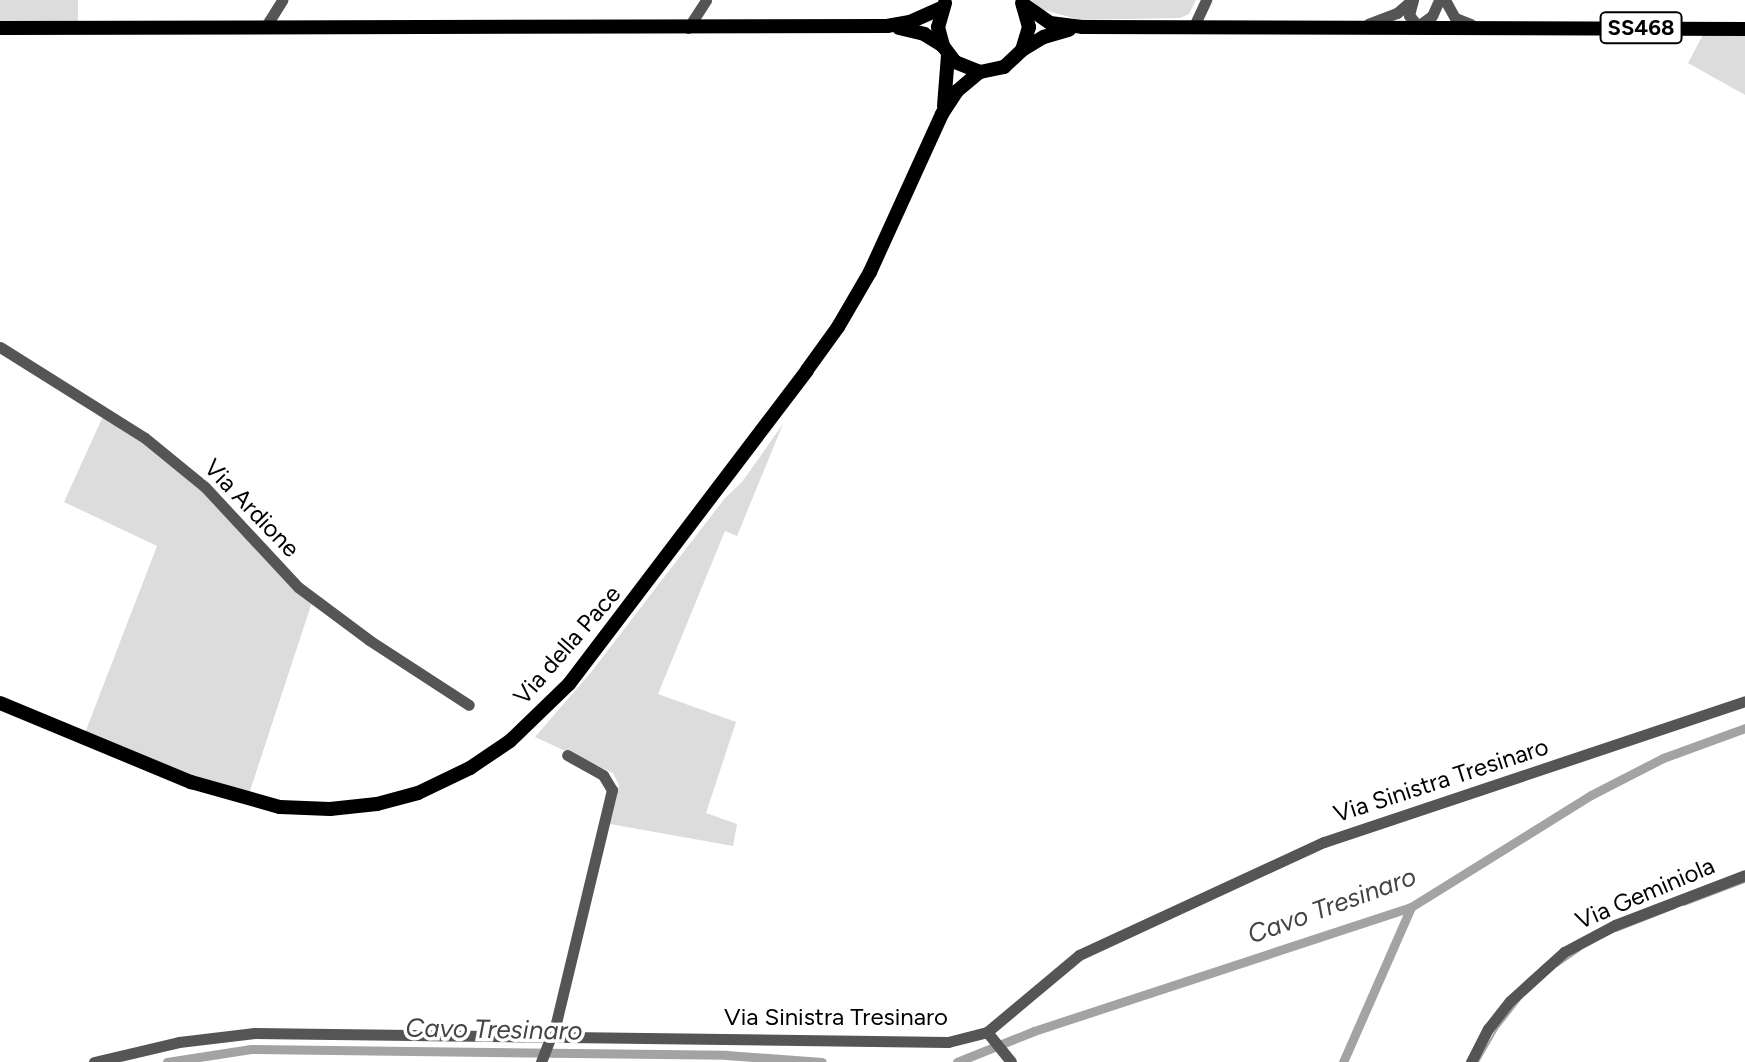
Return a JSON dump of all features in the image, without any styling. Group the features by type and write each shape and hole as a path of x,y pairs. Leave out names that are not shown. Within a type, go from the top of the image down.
{"main road":[{"name":"SS468","path":"1021,2 1050,23 1082,27 1745,29"},
{"name":"SS468","path":"1021,2 1029,27 1022,50"},
{"path":"0,28 887,26 910,22 944,4"},
{"name":"Via della Pace","path":"942,114 948,91 946,51 938,27 944,4"},
{"path":"887,26 924,34 962,67 980,72"},
{"name":"SS468","path":"980,72 1004,67 1022,50 1044,37 1082,27"},
{"name":"Via della Pace","path":"0,703 191,782 234,797 280,807 330,809 377,804 418,793 470,768 523,730 591,657 830,338 870,272 942,114 957,91 980,72"}],"street":[{"path":"266,26 282,0"},
{"path":"1194,26 1206,0"},
{"path":"1413,0 1409,15 1418,26 1432,16 1439,0"},
{"path":"1362,26 1397,13 1413,0"},
{"path":"1445,0 1459,21 1488,27"},
{"path":"706,1 714,19 726,27"},
{"path":"688,28 706,1"},
{"name":"Via Ardione","path":"0,347 145,438 205,487 298,587 369,640 469,705"},
{"name":"Via Sinistra Tresinaro","path":"94,1062 191,1039 254,1033 994,1042 1079,955 1324,842 1745,701"},
{"path":"541,1061 550,1038 612,790 603,775 567,755"},
{"name":"Via Geminiola","path":"1471,1062 1488,1029 1510,1001 1564,952 1615,925 1745,875"},
{"path":"994,1042 1011,1062"}],"shaded area":[{"path":"0,0 78,0 78,22 0,22"},
{"path":"1031,0 1196,0 1189,14 1180,18 1080,20 1041,9"},
{"path":"1704,33 1745,33 1745,95 1688,63"},
{"path":"104,414 162,449 313,599 248,797 83,738 157,546 64,502"},
{"path":"783,424 737,536 725,531 658,694 736,722 706,813 737,824 733,846 610,824 619,785 613,773 535,737 592,671 725,498 742,482"}],"waterway":[{"name":"Cavo Tresinaro","path":"957,1062 1034,1031 1411,907 1591,795 1663,758 1745,728"},
{"path":"1684,905 1745,882"},
{"path":"1343,1062 1411,907"},
{"path":"1616,931 1675,908"},
{"path":"1557,966 1581,949"},
{"path":"1478,1062 1497,1029 1522,997"},
{"name":"Cavo Tresinaro","path":"167,1062 251,1049 726,1055 822,1062"}]}
